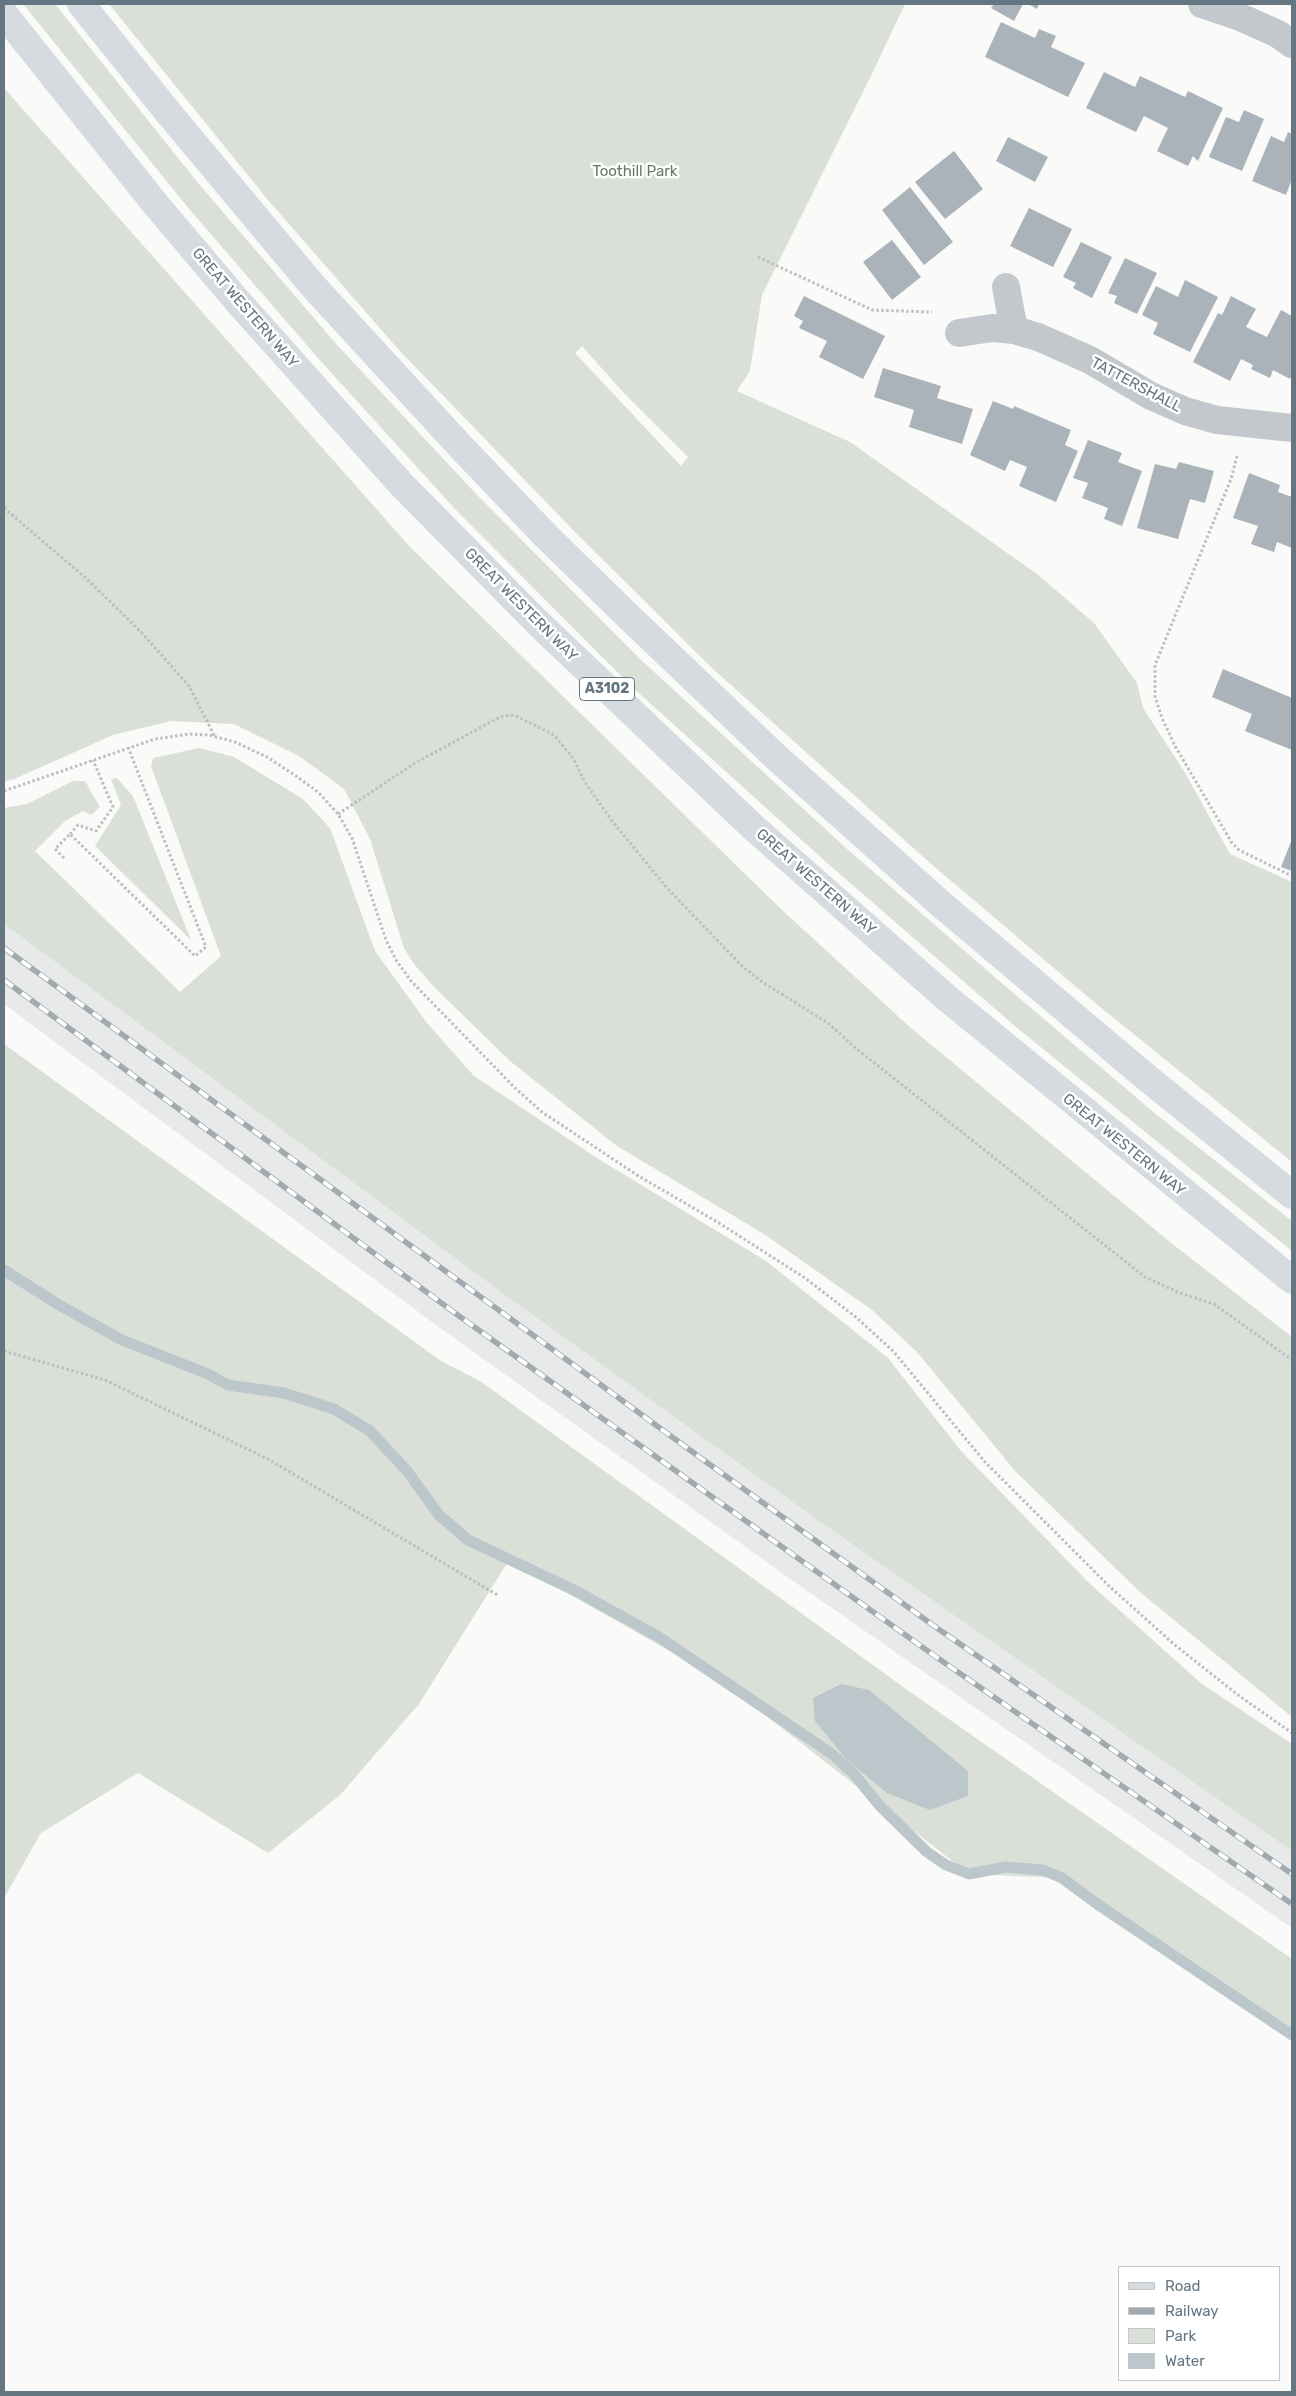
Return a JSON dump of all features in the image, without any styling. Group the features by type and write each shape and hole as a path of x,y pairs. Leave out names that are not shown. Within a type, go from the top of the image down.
{"main road":[{"path":"81,4 166,111 313,286 461,447 546,536 776,757 942,905 1146,1077 1292,1195"},
{"name":"GREAT WESTERN WAY","path":"4,14 157,206 253,318 401,484 538,623 754,828 948,999 1292,1280"}],"street":[{"path":"1202,4 1240,17 1278,34 1292,44"},
{"path":"1006,287 1014,330"},
{"name":"TATTERSHALL","path":"959,333 992,328 1014,330 1038,337 1090,360 1151,396 1185,411 1217,420 1292,428"}],"path":[{"path":"758,257 872,310 912,313 950,312 959,333"},
{"path":"1246,422 1231,479 1155,665 1154,696 1175,746 1232,843 1239,850 1292,876"},
{"path":"4,508 88,580 142,633 189,686 215,737"},
{"path":"338,814 415,763 482,729 500,717 510,715 518,717 554,735 568,751 586,784 612,821 693,917 743,967 764,983 823,1019 858,1050 1145,1277 1174,1290 1214,1304 1292,1360"},
{"path":"4,791 156,739 189,734 235,742 267,757 318,792 338,814 352,838 386,940 396,960 410,981 514,1088 542,1112 638,1175 719,1223 805,1278 857,1318 894,1352 985,1462 1110,1587 1176,1646 1238,1696 1292,1733"},
{"path":"70,834 195,956 206,947 128,748"},
{"path":"64,858 55,849 78,825 96,831 113,807 93,760"},
{"path":"4,1351 105,1380 268,1459 499,1596"}],"shaded area":[{"path":"4,924 509,1298 823,1524 1292,1851 1292,1928 796,1583 436,1325 4,1004"}],"green space":[{"path":"23,4 55,4 198,183 338,346 478,496 640,659 846,848 997,979 1152,1111 1292,1221 1292,1251 1016,1027 826,862 631,686 455,509 317,357 190,210"},
{"name":"Toothill Park","path":"109,4 905,4 762,295 750,371 737,391 850,442 1037,574 1094,623 1137,683 1143,708 1184,771 1230,854 1292,882 1292,1162 1094,1002 930,863 713,669 575,532 398,349 268,200","holes":["582,346 622,391 688,457 681,466 575,353"]},
{"path":"4,88 410,547 782,910 912,1029 1175,1246 1292,1337 1292,1717 1140,1592 1016,1472 917,1352 872,1310 764,1234 617,1146 510,1061 434,987 414,964 404,948 370,839 344,789 299,756 234,724 171,721 113,735 12,780 4,781"},
{"path":"199,748 234,757 303,799 330,828 375,951 427,1023 474,1076 597,1158 766,1261 888,1358 961,1451 1089,1583 1202,1684 1292,1744 1292,1851 823,1524 509,1298 4,924 4,808 27,804 73,781 85,781 100,807 91,815 83,811 65,821 35,851 180,992 221,956 151,766 153,758"},
{"path":"117,778 133,796 191,940 95,846 121,805 111,779"},
{"path":"4,1044 441,1361 480,1381 913,1694 1292,1959 1292,2035 1062,1878 969,1874 719,1679 509,1560 419,1704 340,1795 268,1853 138,1773 41,1833 4,1898"}],"water":[{"path":"841,1684 869,1690 968,1771 968,1796 930,1810 887,1793 846,1759 815,1721 813,1698"}],"building":[{"path":"994,4 1023,4 1014,21 991,8"},
{"path":"1028,4 1039,4 1037,9"},
{"path":"1001,22 1035,38 1039,29 1056,36 1051,47 1085,63 1068,97 985,57"},
{"path":"1104,72 1135,87 1140,76 1185,97 1188,91 1223,108 1198,161 1193,156 1188,166 1157,151 1168,128 1144,116 1136,132 1086,108"},
{"path":"1244,110 1264,119 1242,171 1209,157 1226,117 1239,122"},
{"path":"1288,132 1292,134 1292,179 1286,195 1252,181 1271,136 1284,142"},
{"path":"1008,137 1048,157 1035,182 996,161"},
{"path":"954,151 983,189 945,219 915,182"},
{"path":"910,187 953,242 924,265 882,210"},
{"path":"1029,208 1072,229 1053,267 1010,246"},
{"path":"892,240 921,277 892,300 863,262"},
{"path":"1081,242 1112,257 1092,298 1073,288 1076,283 1063,277"},
{"path":"1125,258 1157,273 1137,314 1114,303 1117,296 1108,293"},
{"path":"1185,280 1218,297 1190,352 1153,334 1158,323 1142,315 1156,286 1178,297"},
{"path":"804,296 885,336 863,379 819,357 827,341 799,328 803,321 794,316"},
{"path":"1231,296 1256,309 1246,327 1267,337 1281,310 1292,316 1292,375 1290,379 1273,370 1270,378 1251,369 1253,365 1241,359 1230,381 1193,362 1218,313 1222,315"},
{"path":"883,368 941,386 937,398 973,409 962,444 909,427 914,410 874,397"},
{"path":"993,401 1013,409 1014,406 1071,430 1065,445 1078,451 1056,502 1019,486 1027,467 1010,460 1005,471 970,455"},
{"path":"1088,440 1122,453 1118,462 1142,471 1122,526 1104,519 1108,508 1082,498 1088,483 1073,478"},
{"path":"1179,462 1214,471 1205,503 1190,499 1178,539 1137,528 1155,464 1176,469"},
{"path":"1249,473 1280,485 1278,492 1292,497 1292,548 1277,542 1274,552 1251,544 1258,526 1233,518"},
{"path":"1223,669 1292,698 1292,750 1245,731 1252,714 1212,697"},
{"path":"1292,839 1292,871 1281,867"}],"waterway":[{"path":"4,1270 59,1305 122,1340 208,1374 228,1385 284,1393 334,1409 370,1431 407,1471 439,1515 468,1540 578,1592 659,1637 832,1754 853,1773 880,1806 927,1852 946,1865 969,1874 1006,1867 1043,1870 1062,1878 1100,1906 1292,2035"}],"railway":[{"path":"4,948 709,1464 937,1628 1292,1874"},
{"path":"4,980 459,1316 932,1654 1292,1904"}]}
